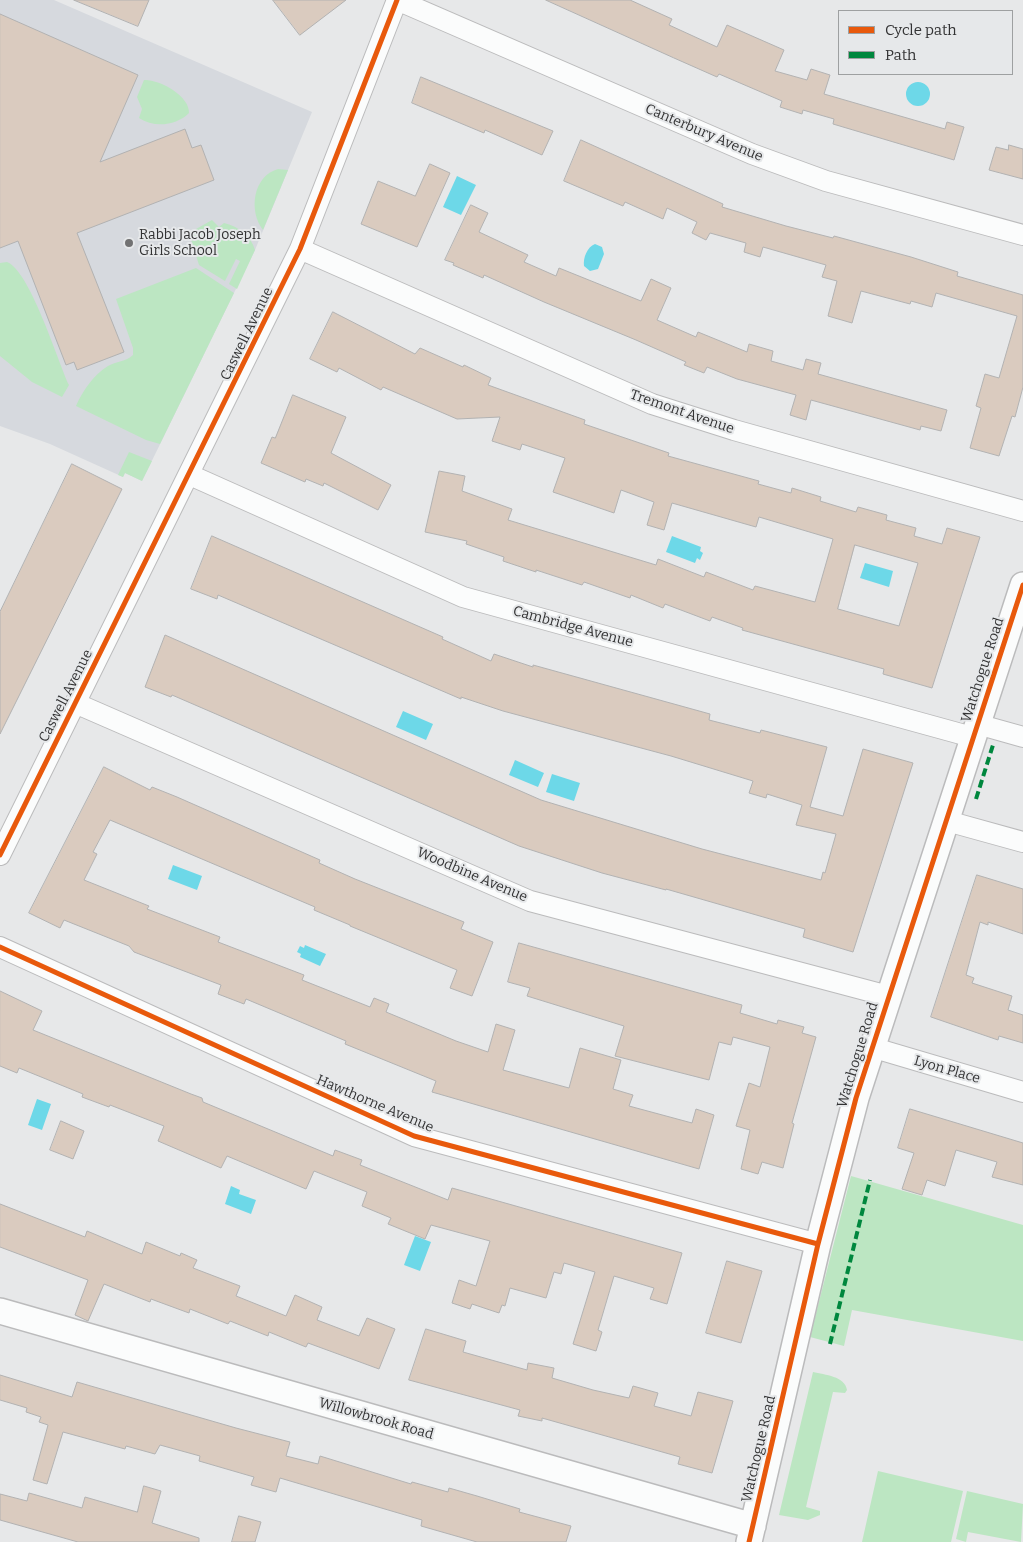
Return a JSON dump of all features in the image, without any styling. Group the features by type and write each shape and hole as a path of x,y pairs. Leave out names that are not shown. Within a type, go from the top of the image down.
{"street":[{"name":"Canterbury Avenue","path":"397,0 752,154 826,181 1023,236"},
{"name":"Caswell Avenue","path":"0,855 190,475 300,249 397,0"},
{"name":"Tremont Avenue","path":"300,249 652,404 734,430 1023,511"},
{"name":"Cambridge Avenue","path":"190,475 463,597 975,730 1023,737"},
{"name":"Watchogue Road","path":"751,1534 818,1244 871,1047 947,821 1023,585"},
{"name":"Woodbine Avenue","path":"75,703 530,901 888,996"},
{"path":"947,821 1023,842"},
{"name":"Hawthorne Avenue","path":"0,947 414,1136 818,1244"},
{"name":"Lyon Place","path":"871,1047 1023,1092"},
{"name":"Willowbrook Road","path":"0,1311 751,1534"}],"shaded area":[{"name":"Rabbi Jacob Joseph Girls School","path":"0,0 54,0 312,112 255,250 142,481 125,473 123,477 50,444 0,426"}],"green space":[{"path":"144,80 158,82 179,95 188,107 189,113 178,121 165,124 151,123 139,118 142,109 137,97"},
{"path":"278,169 288,170 263,230 258,222 256,213 255,204 258,186 270,173"},
{"path":"212,220 219,227 224,223 239,229 247,236 255,250 237,289 229,284 240,261 236,259 225,281 199,265 189,233"},
{"path":"7,262 16,269 25,281 42,317 69,385 62,397 32,382 0,356 0,263"},
{"path":"196,268 234,293 160,444 146,440 76,406 93,378 103,369 133,355 133,348 116,299"},
{"path":"129,452 152,461 142,481 125,473 123,477 118,475"},
{"path":"851,1176 1023,1225 1023,1341 852,1310 844,1346 810,1337"},
{"path":"813,1372 839,1379 847,1390 845,1393 833,1392 806,1507 820,1511 820,1515 808,1520 779,1515"},
{"path":"878,1471 963,1491 951,1542 862,1542"},
{"path":"967,1491 1023,1504 1021,1542 968,1532 966,1542 956,1539"}],"water":[{"path":"918,82 927,85 930,94 927,103 918,106 909,103 906,94 909,85"},
{"path":"457,176 476,185 461,215 443,207"},
{"path":"595,244 602,247 604,254 598,269 590,271 584,266 584,260 588,250"},
{"path":"672,536 701,547 700,551 703,553 700,560 697,558 695,563 666,552"},
{"path":"865,563 893,571 889,587 860,578"},
{"path":"403,711 433,724 426,740 396,727"},
{"path":"515,760 544,773 538,787 509,775"},
{"path":"552,774 580,783 574,801 546,792"},
{"path":"173,865 202,876 197,890 168,879"},
{"path":"305,945 326,954 320,966 300,957 301,954 297,952 300,946 304,948"},
{"path":"37,1099 51,1104 42,1130 28,1125"},
{"path":"231,1186 240,1190 239,1194 256,1200 251,1214 225,1204"},
{"path":"415,1236 431,1242 420,1271 404,1265"}],"building":[{"path":"74,0 149,0 138,26"},
{"path":"273,0 346,0 300,35"},
{"path":"546,0 630,0 672,19 669,25 717,47 727,25 784,50 775,71 807,80 811,69 830,75 824,94 945,129 947,122 964,127 954,160 833,124 834,119 803,110 802,114 780,107 782,101 719,74 717,77"},
{"path":"0,14 138,75 100,162 185,129 192,148 201,145 214,180 77,233 124,352 77,370 74,362 66,365 18,241 0,248"},
{"path":"421,77 553,131 542,155 485,130 484,133 412,103"},
{"path":"581,140 723,204 722,207 786,226 833,238 834,236 911,257 958,272 957,276 1023,295 1023,387 1015,417 1012,416 999,456 970,448 981,408 976,406 985,374 999,378 1017,316 936,293 932,307 911,301 910,304 861,291 852,323 828,316 837,281 822,277 826,265 763,247 760,257 744,252 746,243 710,233 706,240 692,233 697,222 667,208 663,219 625,202 623,206 564,181"},
{"path":"1009,145 1023,149 1023,179 989,170 996,147 1008,150"},
{"path":"430,164 450,173 417,247 361,224 378,181 415,196"},
{"path":"471,205 488,213 479,232 528,255 524,262 556,276 559,268 641,301 651,279 671,288 657,320 696,337 698,332 747,352 749,344 773,351 771,361 803,370 806,359 821,363 818,374 947,410 941,431 921,426 920,430 811,400 806,420 790,415 796,395 737,379 707,367 704,373 684,365 686,362 636,340 484,275 483,278 453,265 454,263 445,260"},
{"path":"333,312 415,354 420,348 463,367 464,365 491,378 488,385 585,420 584,424 669,453 668,456 759,481 758,484 791,493 792,488 821,497 820,501 856,512 858,507 887,515 886,520 916,528 914,536 942,544 947,528 980,537 932,688 883,674 884,669 742,630 743,628 712,617 710,621 665,604 663,608 631,595 630,598 584,582 582,585 536,570 536,572 503,561 504,557 466,544 467,541 425,532 439,471 465,476 462,491 512,509 508,520 656,565 658,559 704,577 706,572 753,590 755,586 815,602 833,539 759,517 756,527 672,503 664,530 647,525 654,502 621,490 614,513 553,492 565,458 522,444 520,450 492,441 500,417 457,419 383,387 381,390 339,368 337,372 310,359","holes":["855,545 918,563 899,626 838,609"]},
{"path":"293,395 346,417 331,453 391,485 378,510 324,483 323,486 306,479 305,482 261,463 272,437 275,438"},
{"path":"72,464 122,489 0,734 0,612"},
{"path":"212,536 443,637 442,639 491,661 494,654 533,667 533,665 710,714 709,720 760,733 761,730 827,747 810,807 843,816 863,749 913,763 853,952 803,937 805,929 666,889 602,873 519,846 172,695 171,697 145,687 165,635 541,800 702,849 821,880 823,872 825,873 836,834 796,825 802,805 767,794 766,798 749,793 753,781 671,756 503,711 461,697 461,699 218,595 217,599 191,589"},
{"path":"104,767 150,790 152,787 177,797 320,860 319,863 355,879 464,922 461,929 493,942 472,996 450,988 457,970 350,926 314,910 315,907 110,820 93,852 97,854 84,880 149,906 147,909 220,937 218,942 304,975 302,980 370,1007 374,998 389,1004 386,1012 456,1041 488,1052 496,1024 515,1030 503,1070 569,1088 580,1048 621,1060 613,1089 633,1095 629,1106 692,1123 696,1109 714,1115 699,1169 432,1092 436,1081 345,1044 346,1041 246,999 244,1004 218,994 221,985 134,952 129,946 64,920 60,928 29,913"},
{"path":"977,875 1023,889 1023,934 988,922 988,925 980,922 966,975 974,978 972,983 1012,996 1008,1010 1023,1015 1023,1043 999,1036 998,1040 931,1017"},
{"path":"519,943 742,1005 740,1013 777,1024 778,1020 804,1027 802,1033 816,1037 792,1123 794,1124 783,1168 762,1162 758,1174 741,1169 750,1130 736,1126 749,1083 760,1087 770,1047 733,1037 731,1045 719,1042 709,1080 615,1056 624,1026 527,996 530,988 508,982"},
{"path":"0,991 42,1011 33,1030 202,1098 203,1102 333,1156 335,1150 362,1160 360,1165 448,1200 452,1188 682,1253 667,1304 650,1299 654,1288 614,1276 598,1330 602,1332 596,1351 573,1344 595,1272 564,1263 561,1274 554,1272 546,1298 510,1288 505,1306 502,1305 499,1313 472,1304 470,1309 452,1303 459,1280 476,1286 490,1241 431,1225 425,1239 388,1224 391,1218 362,1206 367,1192 314,1171 306,1189 227,1156 221,1168 158,1141 164,1126 110,1105 109,1107 82,1097 83,1094 19,1068 17,1073 0,1066"},
{"path":"910,1109 1023,1143 1023,1185 992,1177 997,1162 956,1150 945,1186 927,1180 922,1195 902,1189 914,1153 898,1148"},
{"path":"61,1121 84,1131 73,1159 50,1150"},
{"path":"0,1204 85,1237 87,1231 142,1254 146,1242 180,1256 181,1253 197,1260 193,1268 240,1286 236,1296 286,1316 295,1295 322,1307 317,1320 359,1336 367,1318 395,1329 379,1369 308,1343 306,1347 269,1332 268,1336 230,1321 228,1324 190,1309 189,1313 151,1299 150,1302 104,1284 88,1321 75,1315 88,1280 0,1247"},
{"path":"727,1261 762,1271 741,1343 706,1333"},
{"path":"426,1329 466,1341 463,1352 527,1370 528,1363 554,1368 552,1378 593,1390 629,1398 633,1386 658,1393 654,1406 691,1416 698,1392 733,1401 712,1473 678,1464 680,1457 542,1418 542,1421 518,1416 520,1410 409,1380"},
{"path":"0,1375 72,1397 77,1382 290,1442 286,1456 318,1464 320,1456 411,1484 412,1482 448,1492 449,1488 520,1509 519,1512 571,1526 566,1542 477,1542 421,1526 422,1520 280,1478 276,1492 251,1485 254,1477 199,1461 200,1456 160,1445 155,1454 126,1446 125,1449 63,1432 47,1484 33,1480 48,1425 39,1422 41,1417 26,1412 27,1408 0,1400"},
{"path":"144,1486 161,1491 152,1523 199,1538 199,1542 78,1542 0,1520 0,1494 27,1501 29,1493 82,1508 85,1497 137,1512"},
{"path":"239,1516 261,1522 255,1542 232,1542"}],"marked path":[{"path":"976,799 993,745"},
{"path":"830,1344 870,1180"}],"cycle path":[{"path":"0,855 300,249 397,0"},
{"path":"749,1542 818,1244 856,1098 1023,585"},
{"path":"0,947 414,1136 818,1244"}],"place":[{"name":"Rabbi Jacob Joseph Girls School","path":"129,243"}]}
